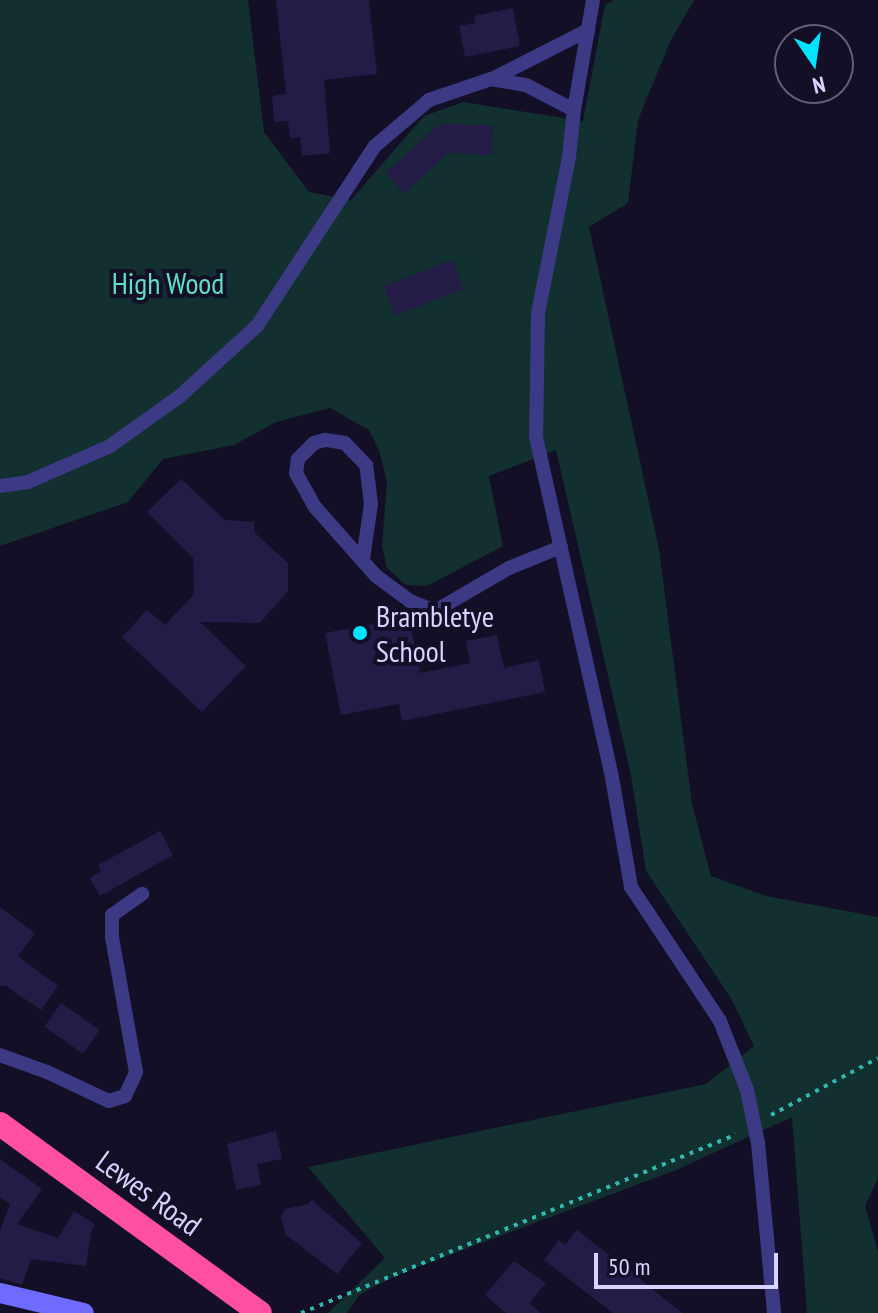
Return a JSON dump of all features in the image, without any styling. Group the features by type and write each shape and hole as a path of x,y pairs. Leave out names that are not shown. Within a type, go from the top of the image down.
{"highway":[{"name":"Lewes Road","path":"0,1124 260,1313"}],"street":[{"path":"0,1293 84,1313"}],"lane":[{"path":"593,0 569,157 538,314 536,437 611,772 631,887 720,1021 747,1090 758,1143 774,1313"},
{"path":"0,486 28,482 110,446 180,396 257,326 375,146 429,100 491,79 588,30"},
{"path":"491,79 526,85 574,110"},
{"path":"363,559 371,504 366,465 345,443 325,440 314,443 298,459 296,473 315,507 363,559 396,594 435,611 509,568 561,547"},
{"path":"0,1055 47,1072 109,1101 125,1096 136,1072 112,937 112,915 142,894"}],"path":[{"path":"762,1120 878,1058"},
{"path":"301,1313 748,1128"}],"green space":[{"name":"High Wood","path":"0,0 248,0 264,132 309,192 351,200 424,116 463,102 583,121 605,5 615,0 694,0 670,42 638,120 628,203 589,227 659,549 692,804 711,876 766,896 878,917 878,1178 865,1206 878,1252 878,1313 807,1313 792,1117 676,1170 399,1274 359,1295 347,1313 328,1313 385,1258 308,1167 706,1084 754,1046 732,1000 646,871 631,775 556,450 489,476 503,546 427,586 406,585 387,568 382,546 387,482 380,453 369,430 330,408 276,422 234,445 163,459 128,502 0,546"}],"building":[{"path":"276,0 369,0 377,74 324,80 330,153 302,156 300,137 290,138 288,121 274,122 272,96 286,94"},
{"path":"513,8 520,46 465,57 459,26 475,23 474,16"},
{"path":"440,124 493,126 492,155 448,153 404,193 386,173"},
{"path":"452,260 463,289 395,315 384,286"},
{"path":"181,479 225,520 254,522 255,533 288,563 288,591 260,623 200,622 246,666 202,712 122,637 147,610 165,625 194,594 193,558 147,512"},
{"path":"409,617 420,673 470,663 466,641 497,635 504,668 539,660 545,692 402,721 399,704 341,715 325,633"},
{"path":"160,831 173,855 100,896 90,878 101,871 98,865"},
{"path":"0,907 35,933 18,956 58,986 41,1010 6,986 0,986"},
{"path":"61,1003 100,1030 83,1054 44,1027"},
{"path":"276,1131 282,1159 257,1164 261,1185 236,1190 227,1144"},
{"path":"0,1159 42,1189 17,1224 58,1238 74,1211 95,1224 86,1266 31,1259 22,1285 0,1278 0,1231 10,1204 0,1197"},
{"path":"312,1200 362,1243 337,1274 285,1234 281,1216 285,1209 308,1204"},
{"path":"577,1230 682,1313 613,1313 544,1260 559,1240 565,1245"},
{"path":"514,1261 546,1283 529,1303 541,1313 506,1313 485,1295"}],"place":[{"name":"Brambletye School","path":"360,633"}]}
